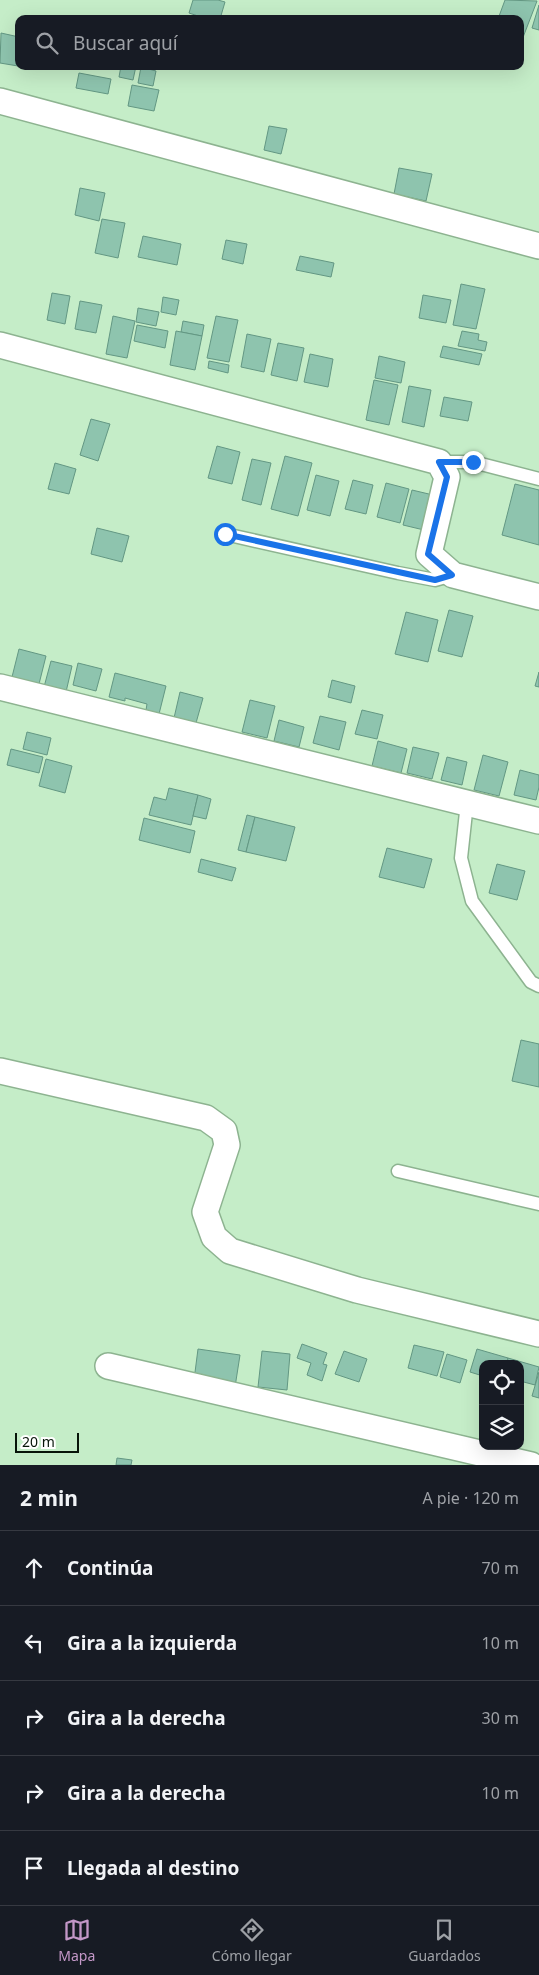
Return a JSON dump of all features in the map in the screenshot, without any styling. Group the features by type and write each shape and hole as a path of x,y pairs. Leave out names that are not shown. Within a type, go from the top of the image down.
{"street":[{"path":"0,100 539,246"},
{"path":"0,345 439,462 447,477 428,554 452,575 539,597"},
{"path":"0,687 539,821"},
{"path":"0,1070 206,1118 224,1131 227,1145 205,1212 214,1237 230,1251 357,1290 539,1334"},
{"path":"108,1366 531,1465"}],"lane":[{"path":"439,462 473,462 539,479"},
{"path":"225,534 435,580 452,575"},
{"path":"467,803 461,858 472,901 531,982 539,986"},
{"path":"398,1171 539,1204"}],"building":[{"path":"193,0 218,0 225,2 221,15 195,15 189,13"},
{"path":"505,0 537,1 524,35 524,15 499,15"},
{"path":"539,5 539,30 532,28"},
{"path":"1,33 15,36 15,66 0,63"},
{"path":"120,70 135,70 133,80 119,77"},
{"path":"140,70 156,71 153,86 138,83"},
{"path":"79,73 111,79 108,94 76,88"},
{"path":"132,85 159,90 154,111 128,106"},
{"path":"269,126 287,129 281,154 264,150"},
{"path":"399,168 432,174 426,201 394,194"},
{"path":"80,188 105,193 99,221 75,215"},
{"path":"102,219 125,223 118,258 95,253"},
{"path":"143,236 181,244 177,265 138,257"},
{"path":"226,240 247,244 243,264 222,259"},
{"path":"300,256 334,263 331,277 296,270"},
{"path":"461,284 485,289 476,329 453,325"},
{"path":"52,293 70,296 65,324 47,320"},
{"path":"423,295 451,300 446,323 419,318"},
{"path":"163,297 179,300 176,315 161,312"},
{"path":"80,301 102,305 96,333 75,329"},
{"path":"138,308 159,312 156,326 136,322"},
{"path":"113,316 135,321 127,358 106,354"},
{"path":"216,316 238,320 229,362 207,358"},
{"path":"183,321 204,325 202,336 181,332"},
{"path":"137,325 168,331 165,348 134,341"},
{"path":"176,331 202,336 195,370 170,365"},
{"path":"462,331 479,334 478,340 487,342 485,351 458,346"},
{"path":"247,334 271,339 264,372 241,367"},
{"path":"278,343 304,348 297,381 271,375"},
{"path":"443,346 482,354 479,365 440,357"},
{"path":"310,354 333,359 328,387 304,382"},
{"path":"379,356 405,362 401,383 375,378"},
{"path":"209,361 229,365 228,373 208,368"},
{"path":"374,380 398,385 389,425 366,420"},
{"path":"409,386 431,390 424,427 402,422"},
{"path":"444,397 472,402 468,421 440,416"},
{"path":"91,419 110,424 98,461 80,455"},
{"path":"217,446 240,452 232,484 208,478"},
{"path":"285,456 312,463 298,516 271,509"},
{"path":"252,459 271,463 261,505 242,500"},
{"path":"55,463 76,469 69,494 48,489"},
{"path":"316,475 339,481 330,516 307,510"},
{"path":"353,480 373,485 366,514 345,509"},
{"path":"386,483 409,489 400,523 377,517"},
{"path":"515,484 539,490 539,545 502,535"},
{"path":"412,490 433,495 424,530 403,525"},
{"path":"97,528 129,536 122,562 91,554"},
{"path":"449,610 473,616 462,657 438,651"},
{"path":"406,612 438,620 428,662 395,654"},
{"path":"19,649 46,656 39,684 12,677"},
{"path":"51,661 72,666 66,692 44,687"},
{"path":"78,663 102,669 96,691 73,685"},
{"path":"539,672 539,687 535,686"},
{"path":"115,673 166,686 159,714 146,710 147,704 125,698 125,701 109,697"},
{"path":"332,680 355,686 351,703 328,697"},
{"path":"180,692 203,698 196,723 174,718"},
{"path":"250,700 275,706 267,738 242,732"},
{"path":"362,710 383,715 377,739 355,734"},
{"path":"320,716 346,722 339,750 313,743"},
{"path":"279,720 304,727 299,747 274,741"},
{"path":"27,732 51,738 47,755 23,749"},
{"path":"378,741 407,749 401,773 372,766"},
{"path":"413,747 439,753 432,779 407,773"},
{"path":"11,749 43,757 39,773 7,765"},
{"path":"483,755 508,762 499,796 474,790"},
{"path":"447,757 467,762 462,785 441,780"},
{"path":"46,759 72,766 65,793 39,786"},
{"path":"520,770 539,775 536,800 514,795"},
{"path":"169,788 198,795 191,825 149,815 154,797 166,800"},
{"path":"198,795 211,799 206,819 193,816"},
{"path":"247,815 255,817 246,852 238,850"},
{"path":"255,817 295,827 286,861 246,852"},
{"path":"144,818 195,831 190,853 139,840"},
{"path":"387,848 432,859 424,888 379,877"},
{"path":"201,859 236,868 232,881 198,872"},
{"path":"497,864 525,871 517,900 489,893"},
{"path":"521,1040 539,1044 539,1087 512,1081"},
{"path":"302,1344 327,1353 323,1364 327,1365 322,1381 307,1375 311,1363 297,1358"},
{"path":"414,1345 444,1352 437,1376 408,1368"},
{"path":"198,1349 240,1355 235,1387 194,1380"},
{"path":"477,1349 508,1358 508,1360 479,1360 479,1375 470,1372"},
{"path":"262,1351 290,1354 287,1390 258,1387"},
{"path":"344,1351 367,1359 359,1382 335,1374"},
{"path":"447,1354 467,1360 460,1383 440,1377"},
{"path":"524,1363 539,1367 535,1385 524,1382"},
{"path":"539,1372 539,1398 532,1396"},
{"path":"117,1458 132,1460 131,1465 116,1465"}],"route":[{"path":"225,534 435,580 452,575 428,554 447,477 439,462 473,462"}]}
